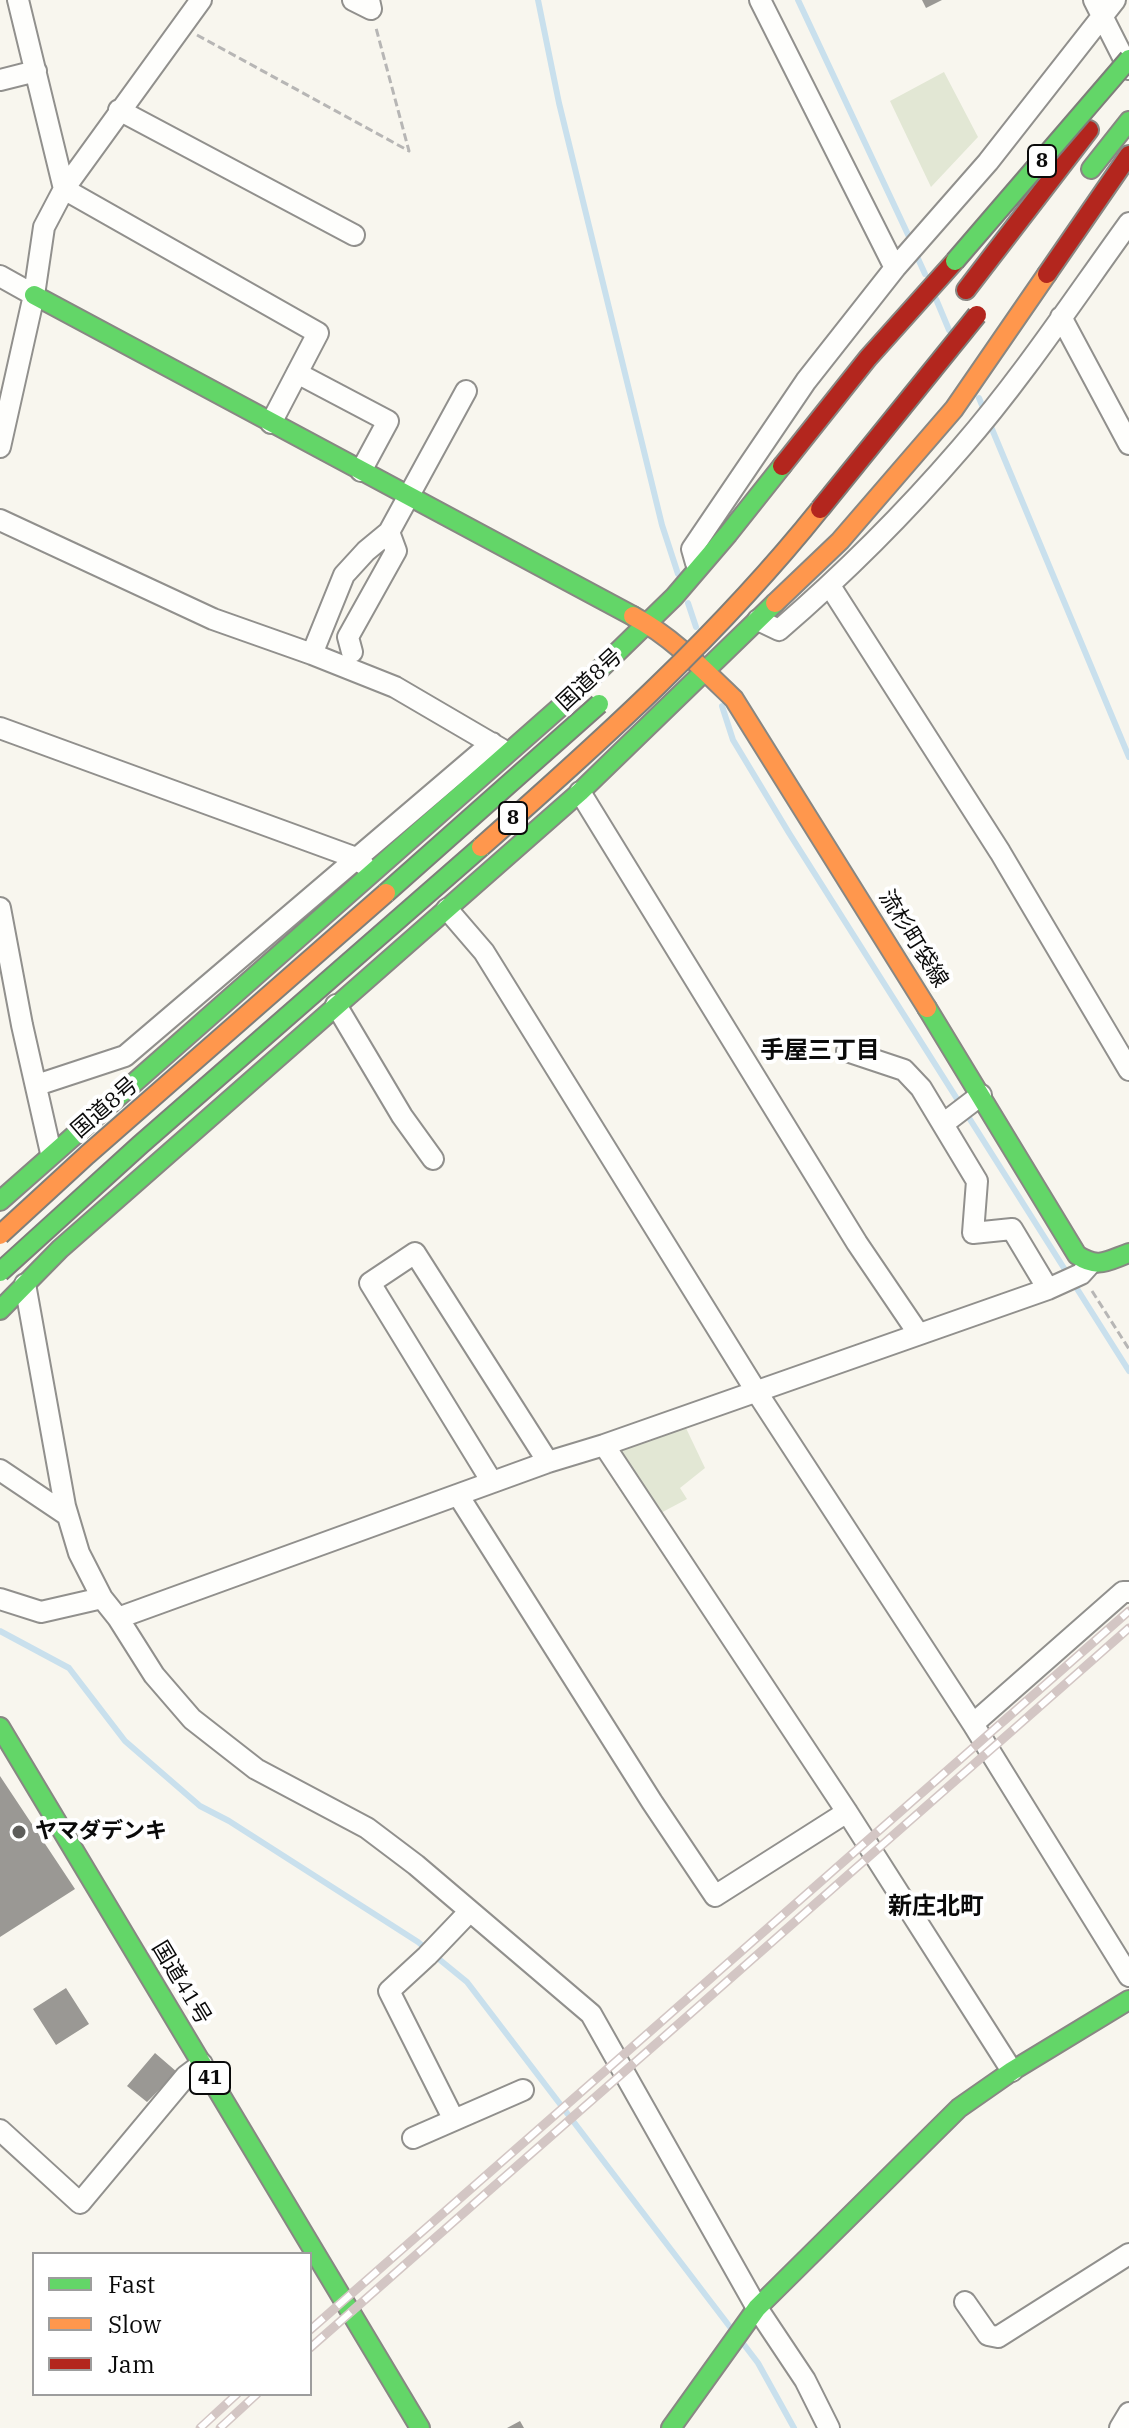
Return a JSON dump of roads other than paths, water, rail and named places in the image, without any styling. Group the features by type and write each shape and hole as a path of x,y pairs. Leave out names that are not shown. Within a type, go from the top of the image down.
{"main road":[{"name":"8","path":"0,1201 374,871 501,749 648,624 737,526 857,370 990,222 1129,59"},
{"name":"8","path":"957,301 1129,78"},
{"name":"8","path":"1082,181 1129,121"},
{"name":"8","path":"0,1310 72,1239 580,792 840,541 954,409 1129,155"},
{"name":"流杉町袋線","path":"34,295 648,624 704,670 734,699 976,1098 1086,1269"},
{"name":"8","path":"0,1272 140,1145 570,769 678,666 799,536 987,303"},
{"name":"国道8号","path":"651,655 682,624"},
{"name":"国道8号","path":"0,1235 87,1155 550,750 617,687"},
{"path":"1086,1269 1129,1253"},
{"name":"国道41号","path":"0,1727 420,2428"},
{"path":"671,2428 757,2308 959,2108 1012,2071 1129,2000"}],"street":[{"path":"18,0 64,189 318,333 271,423"},
{"path":"0,447 34,295 44,227 64,189 201,0"},
{"path":"760,0 895,268"},
{"path":"699,570 692,549 806,381 895,268 988,162 1104,5"},
{"path":"1104,5 1129,69"},
{"path":"0,80 36,71"},
{"path":"119,110 354,235"},
{"path":"758,620 779,630 830,586 961,448 1017,378 1129,223"},
{"path":"0,276 34,295"},
{"path":"1061,317 1129,444"},
{"path":"297,373 388,421 361,471"},
{"path":"312,654 344,575 389,532 466,391"},
{"path":"0,520 213,619 395,687 501,749 356,858 125,1056 37,1085"},
{"path":"352,652 348,637 396,551 389,532"},
{"path":"830,586 1000,852 1129,1070"},
{"path":"0,728 356,858 374,871"},
{"path":"580,792 857,1243 918,1333"},
{"path":"0,908 51,1153"},
{"path":"447,909 484,952 756,1391 973,1724 1129,1976"},
{"path":"336,1005 402,1116 433,1159"},
{"path":"847,1051 904,1070 921,1088 948,1121 977,1181 973,1233 1012,1229 1048,1289"},
{"path":"948,1121 976,1098"},
{"path":"492,1482 370,1283 415,1253 548,1462"},
{"path":"118,1618 548,1462 1048,1289 1086,1269"},
{"path":"25,1284 67,1515 79,1553 102,1598 154,1675 192,1719 256,1769 367,1828 591,2014 757,2308 805,2380 829,2428"},
{"path":"604,1445 847,1812 1012,2071"},
{"path":"0,1470 67,1515"},
{"path":"458,1495 715,1896 847,1812"},
{"path":"973,1724 1123,1592 1129,1592"},
{"path":"0,1599 41,1612 102,1598"},
{"path":"454,2120 389,1991 470,1911"},
{"path":"0,2130 80,2203 186,2076 202,2064"},
{"path":"413,2138 523,2090"},
{"path":"965,2302 988,2335 998,2337 1129,2254"},
{"path":"1120,2428 1129,2413"}],"waterway":[{"path":"538,0 559,103 662,525 678,574"},
{"path":"798,0 911,241"},
{"path":"915,252 925,274"},
{"path":"936,299 949,330"},
{"path":"979,398 1129,757"},
{"path":"688,603 696,627"},
{"path":"722,706 733,740 789,833 1129,1371"},
{"path":"0,1631 69,1668 125,1741 200,1806 229,1821 418,1942 467,1982 730,2327"},
{"path":"742,2342 758,2363 794,2428"}],"railway":[{"path":"312,2328 1129,1611"},
{"path":"312,2346 1129,1628"},
{"path":"200,2428 235,2396"},
{"path":"220,2428 255,2396"}],"place":[{"name":"ヤマダデンキ","path":"19,1832"}],"district":[{"name":"手屋三丁目","path":"820,1051"},
{"name":"新庄北町","path":"936,1907"}]}
